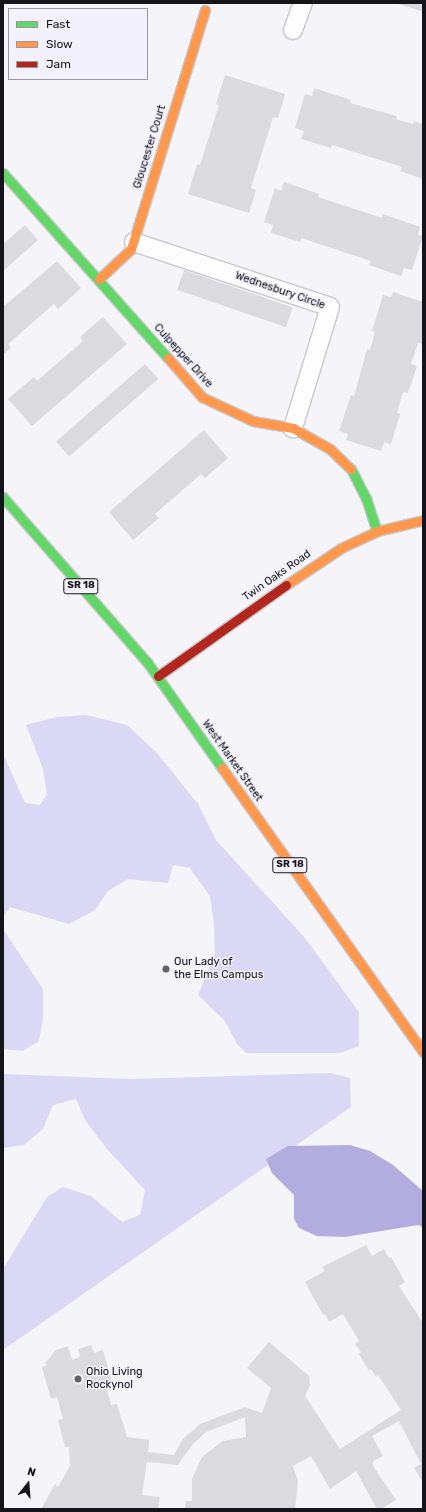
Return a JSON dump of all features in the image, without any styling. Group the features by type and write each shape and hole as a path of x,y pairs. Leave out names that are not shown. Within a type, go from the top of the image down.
{"main road":[{"name":"Gloucester Court","path":"99,278 120,262 132,249 205,10"},
{"name":"Culpepper Drive","path":"3,173 99,278 202,397 253,420 293,428 330,449 350,467 366,498 378,531"},
{"name":"West Market Street","path":"3,497 158,676 423,1052"},
{"name":"Twin Oaks Road","path":"158,676 313,565 341,548 378,531 423,520"}],"street":[{"path":"293,30 303,3"},
{"name":"Wednesbury Circle","path":"134,242 330,307 293,428"}],"shaded area":[{"path":"86,715 127,725 157,753 198,804 216,840 305,938 359,1012 359,1046 340,1053 246,1053 237,1044 224,1020 198,995 215,954 214,924 210,896 190,868 173,865 168,883 128,879 108,891 95,910 69,924 10,907 3,918 3,754 25,803 40,805 47,794 43,769 26,725 57,717"},
{"path":"3,929 43,989 43,1019 39,1041 23,1051 3,1049"},
{"path":"331,1073 350,1078 351,1107 3,1350 3,1269 47,1197 63,1187 91,1196 122,1222 140,1215 145,1190 107,1149 85,1120 76,1099 53,1105 43,1129 24,1145 3,1148 3,1074 131,1079"},
{"path":"350,1145 370,1151 393,1165 423,1191 423,1227 418,1225 345,1237 317,1236 299,1228 294,1219 294,1195 272,1173 266,1159 288,1146"}],"building":[{"path":"395,3 423,3 423,5 421,11"},
{"path":"225,75 285,94 278,118 273,117 251,188 256,190 249,213 188,194 197,164 200,165 219,105 216,104"},
{"path":"314,88 351,100 350,103 397,116 396,119 413,124 414,121 423,124 423,179 400,171 402,167 332,145 331,148 301,139 304,131 295,128 305,94 312,96"},
{"path":"284,182 319,194 318,197 382,218 383,214 420,227 418,235 423,236 412,270 404,268 401,276 369,265 371,261 301,238 300,242 271,233 273,225 264,222 275,188 281,191"},
{"path":"25,225 38,240 3,271 3,244"},
{"path":"57,261 81,288 58,309 54,304 8,344 11,348 3,355 3,307"},
{"path":"184,270 293,307 286,327 177,290"},
{"path":"393,292 423,302 423,341 422,344 418,343 411,364 417,366 408,393 403,392 397,413 400,414 391,444 384,442 381,451 346,440 348,434 339,431 351,395 354,396 367,349 370,350 375,332 372,331 383,295 391,297"},
{"path":"103,317 127,344 32,426 8,399 34,377 37,381 83,341 80,337"},
{"path":"145,364 158,379 69,457 56,441"},
{"path":"204,430 228,458 205,478 201,474 155,514 159,518 133,540 109,512"},
{"name":"Ohio Living Rockynol","path":"366,1245 372,1256 384,1249 389,1258 391,1257 405,1282 399,1286 423,1323 423,1483 414,1468 421,1464 399,1421 372,1436 383,1456 373,1461 373,1466 396,1500 381,1509 377,1509 356,1471 330,1489 311,1456 293,1466 298,1481 295,1509 185,1509 186,1501 192,1501 192,1479 202,1457 223,1441 246,1437 245,1417 206,1432 192,1445 178,1465 147,1462 142,1495 160,1497 158,1509 41,1509 55,1484 58,1487 70,1466 69,1447 65,1447 58,1420 63,1419 57,1397 51,1399 42,1367 47,1365 45,1363 56,1350 68,1346 72,1360 80,1357 78,1349 91,1345 94,1353 103,1350 112,1382 105,1383 111,1405 117,1404 127,1437 149,1440 148,1452 174,1455 183,1439 200,1424 245,1407 262,1413 271,1388 247,1368 269,1342 309,1376 310,1385 305,1396 340,1449 401,1410 378,1375 376,1377 371,1369 369,1371 359,1354 361,1352 355,1344 359,1341 343,1314 329,1322 325,1314 323,1315 305,1282 325,1271 322,1267"}],"traffic: fast":[{"path":"3,173 168,358"},
{"path":"351,469 366,498 377,531"},
{"path":"3,497 147,662 222,768"}],"traffic: slow":[{"path":"99,279 131,249 205,10"},
{"path":"168,358 202,397 253,421 293,428 330,449 351,469"},
{"path":"286,585 341,548 377,531 423,520"},
{"path":"222,768 423,1052"}],"traffic: jam":[{"path":"158,676 286,585"}],"place":[{"name":"Our Lady of the Elms Campus","path":"166,969"},
{"name":"Ohio Living Rockynol","path":"78,1379"}]}
